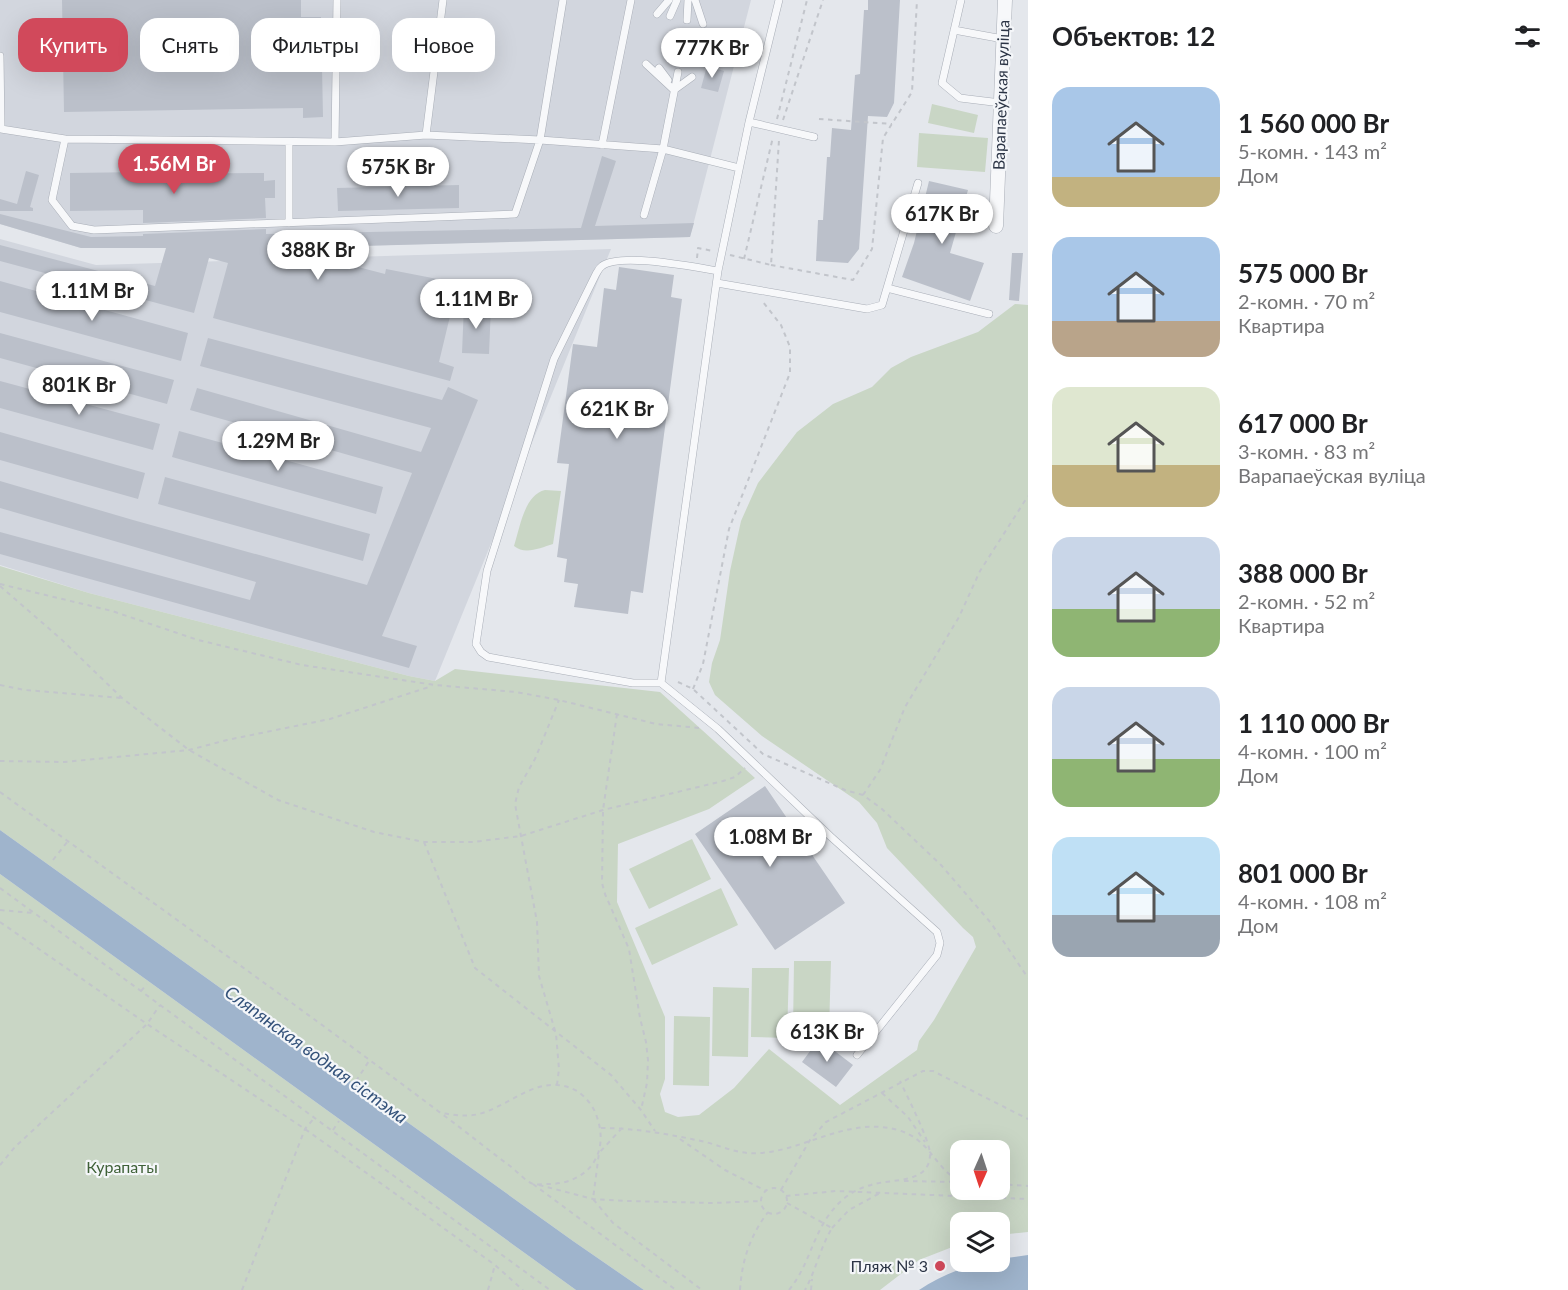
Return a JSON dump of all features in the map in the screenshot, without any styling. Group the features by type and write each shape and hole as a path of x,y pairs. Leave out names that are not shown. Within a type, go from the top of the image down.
{"street":[{"name":"Варапаеўская вуліца","path":"996,226 1005,0"}],"lane":[{"path":"335,142 337,0"},
{"path":"426,135 443,0"},
{"path":"65,139 52,200 72,226 94,230 515,214 540,140 564,0"},
{"path":"602,145 631,0"},
{"path":"657,14 669,0"},
{"path":"670,16 677,0"},
{"path":"687,20 688,0"},
{"path":"696,0 703,24"},
{"path":"661,683 718,271 749,122 779,0"},
{"path":"961,0 942,83 960,98 1001,103"},
{"path":"954,30 1003,39"},
{"path":"0,56 0,130 65,139 335,142 426,135 540,140 663,149 739,168"},
{"path":"646,64 674,90"},
{"path":"659,68 674,90"},
{"path":"644,215 663,149 678,72"},
{"path":"674,90 692,77"},
{"path":"749,122 814,137"},
{"path":"289,142 289,223"},
{"path":"717,284 867,309 882,305 918,183"},
{"path":"718,271 632,260 615,261 602,266 596,274 554,359 487,571 476,644 488,657 633,683 661,683 718,729 830,836 937,932 940,943 937,955 857,1055"},
{"path":"887,288 989,314"}],"path":[{"path":"771,265 780,129 823,0"},
{"path":"696,267 698,248 790,270 853,280 872,249 883,138 912,92 917,0"},
{"path":"819,119 892,124"},
{"path":"693,689 703,664 729,529 790,373 790,347 781,325 766,305 747,289"},
{"path":"863,795 880,770 905,707 959,617 980,571 1028,496"},
{"path":"0,585 61,639 122,698 189,750 278,800 374,832 424,842 473,842 521,836 603,810 723,782 735,777 752,760 763,754"},
{"path":"0,585 112,611 198,640 302,665 435,685 516,692 656,724 718,729"},
{"path":"662,675 693,689 763,754 845,790 863,795 882,809 941,865 992,923 1028,978"},
{"path":"0,685 26,690 122,698"},
{"path":"0,761 64,762 189,750 330,719 435,685"},
{"path":"557,1085 560,1069 556,1034 539,976 537,922 515,804 516,795 535,759 559,700"},
{"path":"617,714 603,810 602,883 629,949 646,1042 647,1083 641,1110"},
{"path":"0,792 441,1113 676,1290"},
{"path":"53,860 68,841"},
{"path":"424,842 475,968 611,1075 641,1110 656,1132"},
{"path":"0,888 160,1005"},
{"path":"0,910 34,913"},
{"path":"0,922 147,1024 305,1129 495,1265 523,1290"},
{"path":"141,991 147,984"},
{"path":"141,991 160,1005"},
{"path":"141,991 550,1290"},
{"path":"0,1164 15,1147 147,1024 160,1005"},
{"path":"356,1081 369,1061"},
{"path":"781,1190 810,1140 826,1122 900,1081 923,1071 933,1071 1028,1119"},
{"path":"789,1290 806,1263 822,1223 835,1207 853,1192 880,1182 914,1178 922,1173 928,1163 930,1153 900,1081"},
{"path":"441,1113 455,1115 480,1113 531,1089 545,1085 557,1085 577,1091 585,1097 595,1111 601,1128 594,1199 613,1223 702,1290"},
{"path":"881,1092 908,1117 919,1131 930,1153"},
{"path":"242,1290 305,1129 315,1116"},
{"path":"333,1130 339,1121"},
{"path":"601,1128 656,1132 702,1141 729,1150 758,1154 773,1152 829,1134 867,1127 883,1127 913,1136 921,1141 944,1171 950,1175"},
{"path":"533,1184 559,1184 574,1179 589,1168 599,1153 622,1128"},
{"path":"678,1138 725,1170 766,1191"},
{"path":"898,1180 950,1182"},
{"path":"533,1184 594,1199 712,1203 761,1201"},
{"path":"1010,1185 1028,1186"},
{"path":"781,1190 786,1196 787,1203 779,1213 768,1212 762,1206 761,1201 766,1191 781,1190"},
{"path":"786,1196 836,1191 1028,1199"},
{"path":"805,1290 832,1228 849,1210 881,1193"},
{"path":"787,1203 832,1228"},
{"path":"740,1290 744,1258 750,1241 768,1212"},
{"path":"488,1290 495,1265"},
{"path":"811,1290 812,1276"}],"shaded area":[{"path":"0,0 751,0 690,237 317,247 81,248 0,224"},
{"path":"0,239 96,265 611,249 435,681 89,593 0,565"}],"green space":[{"path":"932,104 978,115 974,133 928,123"},
{"path":"919,133 988,138 985,172 917,167"},
{"path":"1015,304 1028,305 1028,1232 1010,1234 1010,1212 950,1212 950,1248 919,1260 880,1290 644,1290 0,830 0,566 89,593 435,681 455,669 660,692 755,778 709,809 618,844 617,902 665,1017 665,1079 660,1094 665,1112 678,1117 699,1115 734,1088 769,1049 840,1105 917,1050 919,1041 934,1020 976,947 973,937 887,848 877,823 859,802 762,736 715,695 709,682 712,663 720,640 730,571 741,521 758,483 797,432 833,404 872,387 891,368 911,357 978,332"},
{"path":"545,490 561,491 553,544 533,550 518,549 514,546 524,513 532,498"},
{"path":"692,839 711,879 649,909 629,869"},
{"name":"Курапаты","path":"0,874 576,1290 0,1290"},
{"path":"721,888 738,925 652,965 635,928"},
{"path":"794,961 831,961 829,1031 793,1030"},
{"path":"752,968 789,968 787,1038 751,1037"},
{"path":"713,987 749,988 748,1057 712,1056"},
{"path":"674,1016 710,1017 709,1086 673,1085"}],"water":[{"path":"0,830 644,1290 576,1290 0,874"},
{"path":"1028,1255 1028,1290 919,1290 954,1272 1010,1272 1010,1257"}],"building":[{"path":"62,0 301,0 301,17 321,18 251,18 251,72 322,72 323,117 303,118 303,108 64,112 63,72 128,72 128,18 62,18"},
{"path":"868,0 900,0 894,103 887,117 868,116 859,249 848,263 816,261 818,220 823,220 827,157 830,157 832,128 851,130 855,75 860,74 864,10 868,10"},
{"path":"707,66 724,71 718,92 701,88"},
{"path":"602,156 616,161 595,226 694,223 690,237 285,248 385,274 386,269 458,283 439,362 454,367 450,381 213,318 228,263 209,258 194,313 0,261 0,245 155,286 166,248 81,248 0,224 0,214 91,237 266,229 266,234 581,228"},
{"path":"26,171 39,175 30,207 33,211 0,211 0,199 17,204"},
{"path":"143,172 143,174 264,173 264,181 275,180 275,198 265,198 266,218 143,223 143,210 70,211 70,173"},
{"path":"929,181 968,190 950,253 984,263 970,301 902,277 914,243"},
{"path":"459,185 459,208 338,211 337,188"},
{"path":"1012,253 1023,253 1019,301 1009,300"},
{"path":"619,267 674,275 671,297 682,299 643,593 631,591 628,614 574,607 578,584 564,582 567,559 557,557 569,464 557,463 573,344 597,347 604,288 616,290"},
{"path":"0,281 188,333 181,361 0,312"},
{"path":"464,305 491,306 489,354 462,353"},
{"path":"0,333 174,380 167,404 0,358"},
{"path":"208,338 442,400 448,387 478,400 382,636 417,646 409,668 0,554 0,532 250,600 256,582 0,508 0,481 367,585 412,473 190,410 197,388 421,452 431,428 200,366"},
{"path":"0,381 160,424 153,450 0,408"},
{"path":"179,431 383,487 376,514 172,457"},
{"path":"0,432 145,473 138,499 0,460"},
{"path":"165,477 370,534 363,561 158,504"},
{"path":"765,786 845,903 775,950 695,834"},
{"path":"819,1039 853,1065 836,1087 802,1062"}],"place":[{"name":"Пляж № 3","path":"940,1266"}],"water label":[{"name":"Сляпянская водная сістэма","path":"316,1055"}]}
